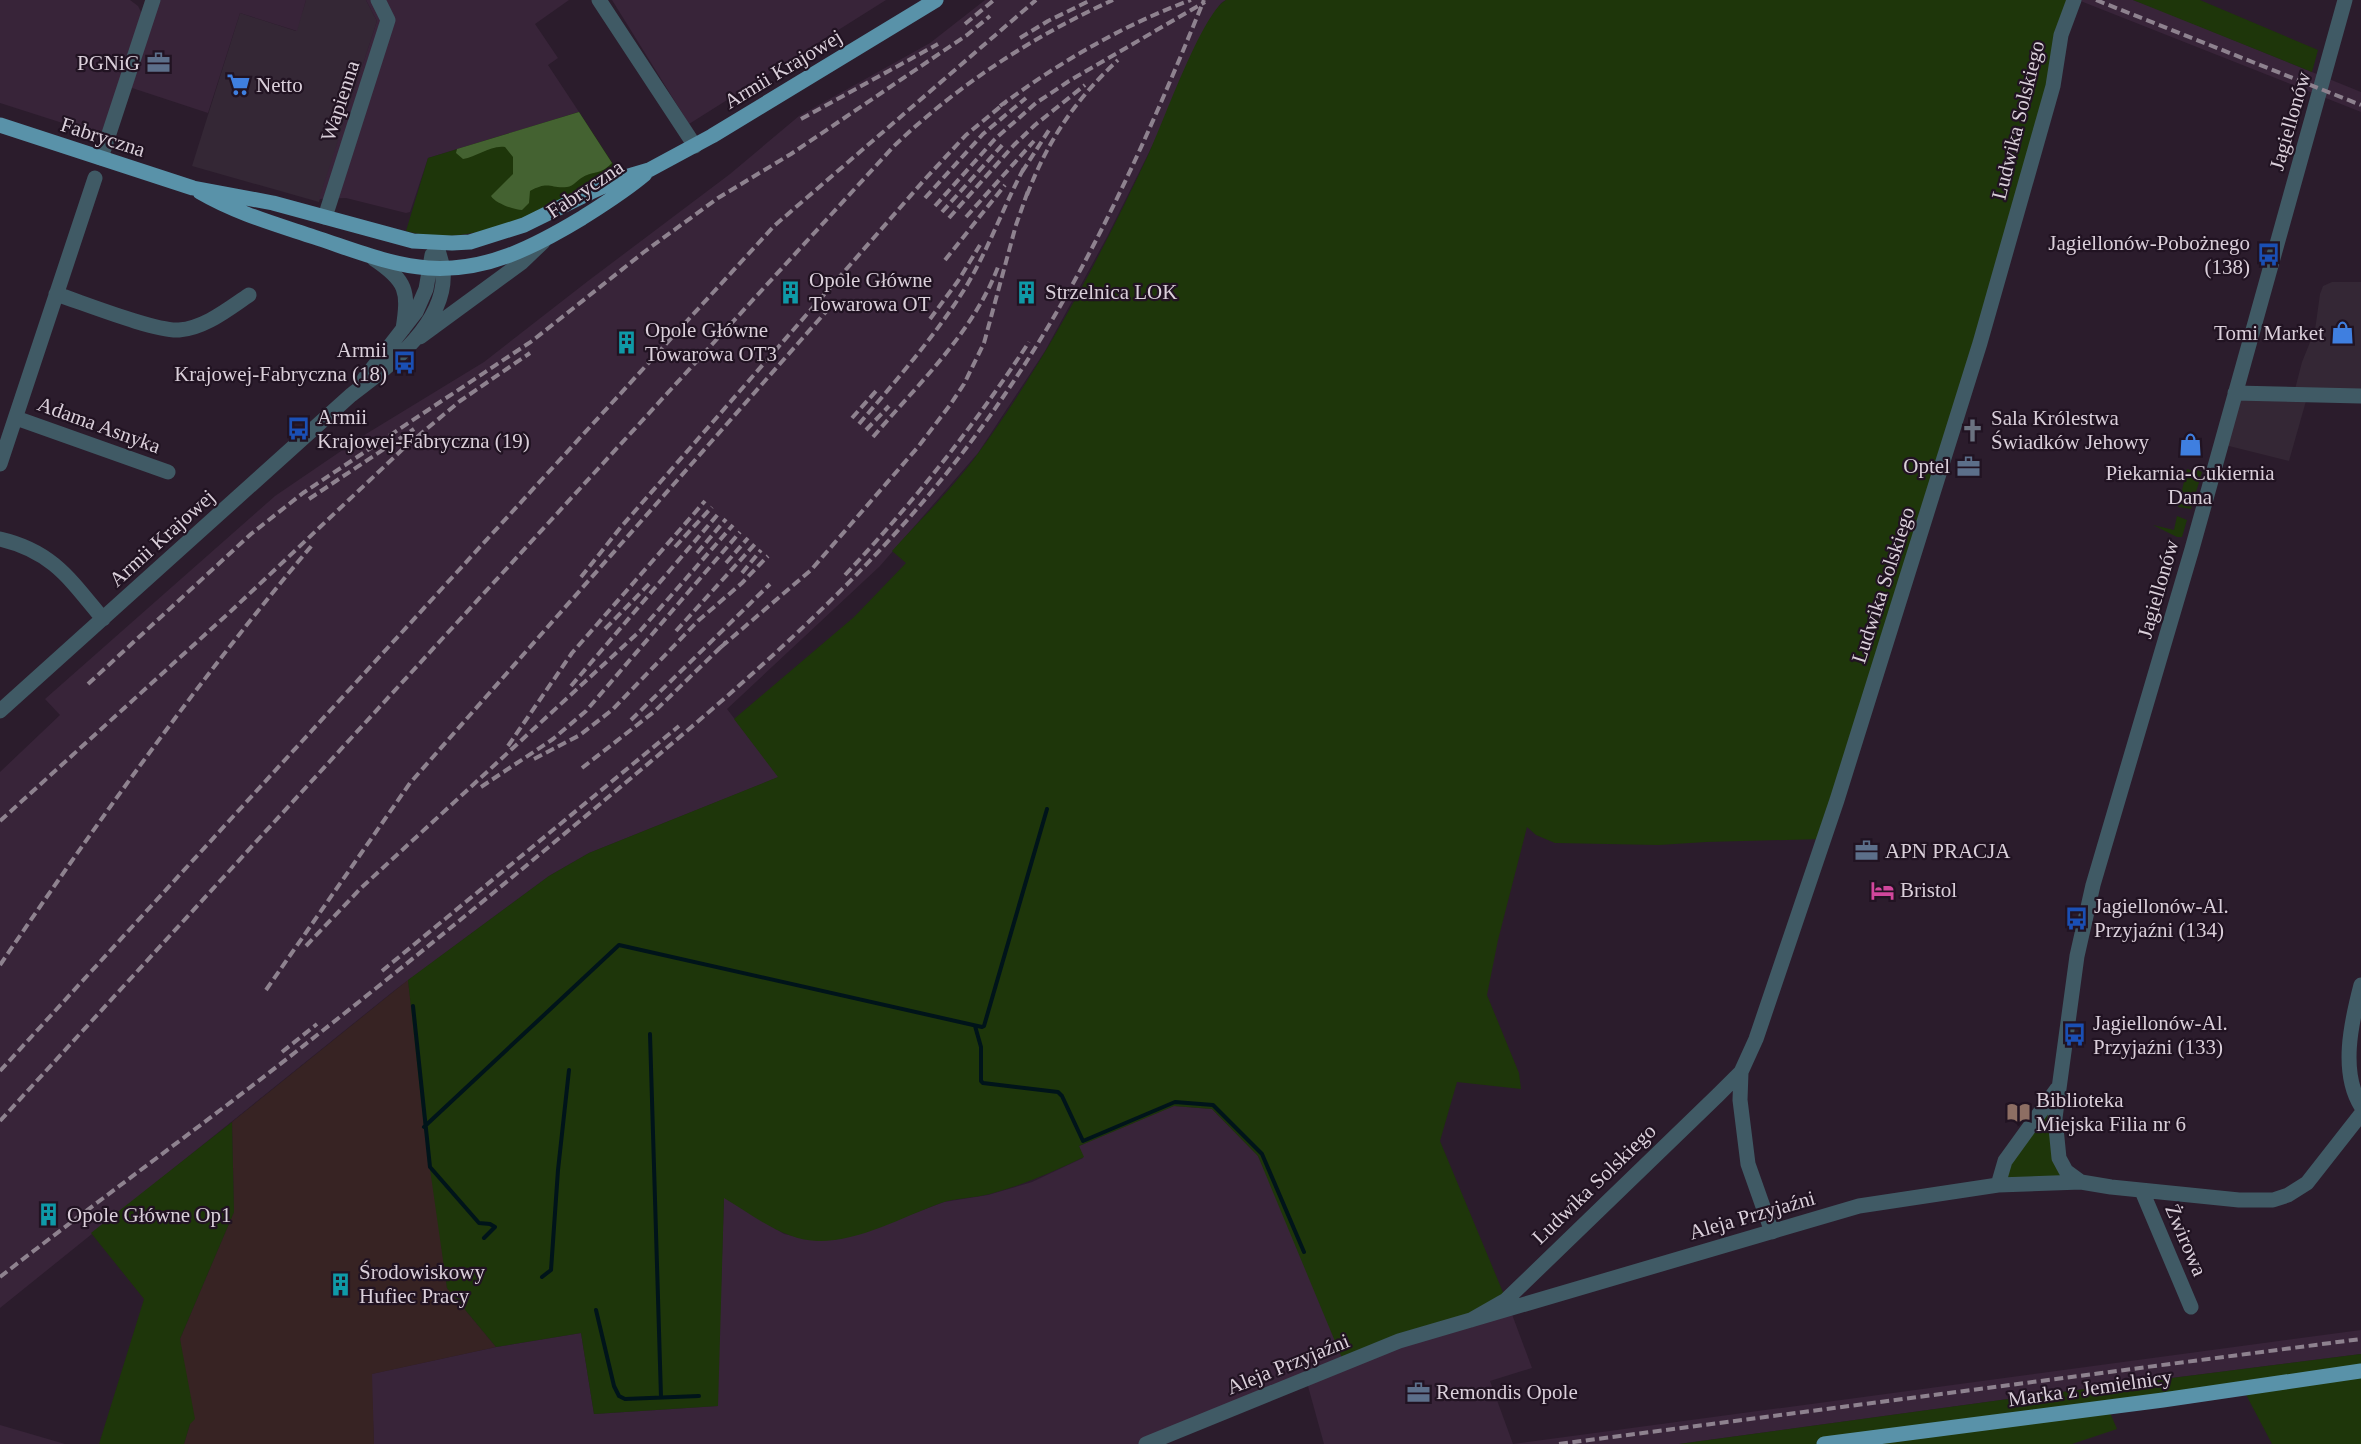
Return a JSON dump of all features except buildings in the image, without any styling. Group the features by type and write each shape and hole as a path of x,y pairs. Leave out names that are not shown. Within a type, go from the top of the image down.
{"main road":[{"name":"Armii Krajowej","path":"649,170 695,146 820,72 936,0"},
{"name":"Fabryczna","path":"0,125 193,188 235,195 402,239 436,243 470,242 504,233 614,182 649,170"},
{"name":"Fabryczna","path":"193,188 224,207 369,255 412,266 436,268 492,261 545,240 625,192 649,170"},
{"name":"Marka z Jemielnicy","path":"1824,1444 2163,1400 2361,1371"}],"street":[{"path":"101,158 153,0"},
{"name":"Wapienna","path":"325,217 388,20 378,0"},
{"path":"599,0 695,146"},
{"name":"Jagiellonów","path":"2081,1182 2066,1171 2056,1149 2055,1118 2057,1089 2077,956 2094,885 2192,549 2345,0"},
{"name":"Ludwika Solskiego","path":"1471,1320 1506,1300 1741,1072 1756,1039 1837,800 1934,493 1980,344 2050,96 2059,41 2072,6"},
{"path":"0,464 94,178"},
{"path":"417,339 521,263 545,240"},
{"name":"Armii Krajowej","path":"0,711 351,395 386,369 417,339 442,289 436,268 436,243"},
{"path":"369,255 391,270 402,283 407,300 403,329"},
{"name":"Armii Krajowej","path":"351,395 416,312 436,268"},
{"path":"56,294 156,327 179,330 212,319 249,295"},
{"path":"2235,393 2361,396"},
{"name":"Adama Asnyka","path":"16,418 168,472"},
{"path":"0,539 21,544 48,558 73,583 103,619"},
{"path":"2361,985 2352,1032 2349,1065 2352,1092 2361,1106"},
{"name":"Ludwika Solskiego","path":"1741,1072 1740,1102 1748,1164 1772,1232"},
{"name":"Jagiellonów","path":"1998,1185 2004,1161 2057,1089"},
{"name":"Aleja Przyjaźni","path":"1146,1444 1399,1341 1859,1206 1998,1185 2081,1182 2142,1191 2251,1201 2281,1198 2307,1183 2361,1114"},
{"name":"Żwirowa","path":"2142,1191 2191,1307"}],"shaded area":[{"path":"0,0 130,0 138,6 146,22 153,0 306,0 297,31 240,13 208,113 126,86 116,115 100,135 0,103"},
{"path":"306,0 366,0 377,21 319,202 192,166 240,13 296,31"},
{"path":"366,0 569,0 535,24 558,58 548,65 579,112 428,158 410,212 406,213 346,198 319,199 377,21"},
{"path":"612,0 886,0 689,124"},
{"path":"985,0 1226,0 1221,3 1207,24 1183,73 1160,130 1107,237 1045,351 978,453 880,566 727,709 779,777 589,853 549,876 395,990 0,1308 0,772 60,715 45,699 275,496 366,434 484,362 730,174 799,116 930,43"},
{"path":"2078,0 2133,0 2155,8 2361,92 2361,112"},
{"path":"2332,282 2361,282 2361,396 2306,401 2289,461 2221,444 2235,393 2294,393 2302,362 2315,330 2320,294 2323,286"},
{"path":"408,980 447,1288 496,1347 372,1374 374,1444 184,1444 190,1424 180,1339 234,1212 232,1122"},
{"path":"1174,1106 1212,1109 1258,1156 1271,1184 1510,1309 1532,1368 1490,1381 1513,1444 1324,1444 1306,1379 1146,1444 374,1444 371,1374 496,1347 581,1333 594,1414 717,1406 724,1197 784,1234 818,1241 838,1239 859,1234 944,1202 988,1195 1032,1182 1083,1158 1079,1146"},
{"path":"2361,1330 2361,1354 1679,1444 1513,1444"},
{"path":"0,1425 65,1444 0,1444"}],"green space":[{"path":"1226,0 2069,0 2053,86 1823,839 1659,845 1555,843 1536,835 1527,827 1498,940 1487,995 1519,1073 1521,1089 1457,1082 1440,1141 1510,1309 1344,1363 1258,1156 1212,1109 1174,1106 1079,1146 1084,1157 1038,1178 990,1194 941,1203 866,1233 850,1237 819,1241 793,1237 769,1226 724,1198 718,1406 594,1414 581,1333 496,1347 447,1288 424,1127 408,980 549,876 589,853 778,777 734,719 854,617 906,563 892,551 969,465 1004,417 1050,344 1131,192 1195,46 1216,9"},
{"path":"2133,0 2200,0 2318,50 2312,72"},
{"path":"579,112 617,170 542,209 489,229 461,235 434,236 406,231 428,158"},
{"path":"579,112 612,163 604,170 587,175 569,186 546,185 530,191 529,203 522,210 505,206 491,196 513,174 513,157 505,147 494,148 463,159 456,153 457,149"},
{"path":"2187,469 2202,472 2191,509 2178,507"},
{"path":"2177,516 2187,520 2182,537 2177,537 2153,525 2174,530"},
{"path":"2057,1089 2055,1118 2072,1176 1999,1178"},
{"path":"232,1122 234,1212 180,1339 195,1419 190,1424 184,1444 99,1444 144,1299 91,1233"},
{"path":"2361,1354 2361,1444 2272,1444 2242,1387 2108,1408 2117,1429 2072,1444 1679,1444 2038,1395"}],"waterway":[{"path":"424,1127 619,945 984,1026 1047,809"},
{"path":"413,1006 430,1167 479,1223 495,1227 484,1238"},
{"path":"975,1026 981,1047 981,1081 1058,1092 1083,1141 1175,1102 1213,1105 1262,1154 1304,1252"},
{"path":"650,1034 661,1397"},
{"path":"542,1277 551,1270 558,1170 569,1070"},
{"path":"596,1310 614,1386 619,1396 625,1399 699,1396"}],"railway":[{"path":"965,24 994,0"},
{"path":"0,1071 774,226 1036,0"},
{"path":"1020,38 1091,0"},
{"path":"0,1121 894,146 970,82 1025,46 1113,0"},
{"path":"1000,106 1092,46 1140,21 1191,0"},
{"path":"0,1277 269,1073 537,857 708,713 802,629 890,540 970,443 1007,391 1073,284 1129,174 1204,0"},
{"path":"2096,0 2361,105"},
{"path":"935,206 995,139 1036,103 1069,81 1205,2"},
{"path":"88,684 251,534 303,493 532,341 644,252 718,198 791,154 967,35 990,16"},
{"path":"801,119 938,44"},
{"path":"1027,195 1044,156 1064,122 1089,90 1118,60"},
{"path":"949,218 1014,145 1085,85"},
{"path":"925,198 983,134 1026,98"},
{"path":"581,577 621,527 926,178 966,135 1006,102"},
{"path":"1022,172 1051,127"},
{"path":"966,217 1034,141"},
{"path":"942,212 1004,143"},
{"path":"859,424 927,342 964,290 981,260 1025,166"},
{"path":"945,260 1005,185"},
{"path":"721,647 811,570 918,447 950,405 964,384 984,343 1016,225 1029,188"},
{"path":"930,319 958,281 980,245"},
{"path":"873,437 959,336 974,314 998,267"},
{"path":"266,990 410,783 831,306"},
{"path":"845,575 942,463 1029,342"},
{"path":"0,821 231,611 405,447 460,401 530,353"},
{"path":"852,418 876,391"},
{"path":"866,430 889,406"},
{"path":"309,499 414,429"},
{"path":"508,746 572,653 705,501"},
{"path":"675,547 712,507"},
{"path":"571,686 719,513"},
{"path":"697,553 726,519"},
{"path":"306,946 361,888 640,631 733,525"},
{"path":"481,787 553,739 586,711 740,532"},
{"path":"726,563 748,538"},
{"path":"0,965 74,857 190,698 313,544"},
{"path":"676,631 755,544"},
{"path":"742,573 761,550"},
{"path":"534,759 580,735 612,710 699,620 742,583 768,556"},
{"path":"605,629 651,582"},
{"path":"631,720 770,584"},
{"path":"582,768 655,711 726,642"},
{"path":"382,971 679,726"},
{"path":"282,1052 317,1024"},
{"path":"1559,1444 2361,1339"}],"place":[{"name":"PGNiG","path":"158,63"},
{"name":"Netto","path":"238,85"},
{"name":"Jagiellonów-Pobożnego (138)","path":"2268,255"},
{"name":"Opole Główne Towarowa OT","path":"791,292"},
{"name":"Strzelnica LOK","path":"1027,292"},
{"name":"Tomi Market","path":"2342,333"},
{"name":"Opole Główne Towarowa OT3","path":"627,342"},
{"name":"Armii Krajowej-Fabryczna (18)","path":"405,362"},
{"name":"Armii Krajowej-Fabryczna (19)","path":"299,429"},
{"name":"Sala Królestwa Świadków Jehowy","path":"1973,430"},
{"name":"Piekarnia-Cukiernia Dana","path":"2190,445"},
{"name":"Optel","path":"1968,466"},
{"name":"APN PRACJA","path":"1867,851"},
{"name":"Bristol","path":"1882,890"},
{"name":"Jagiellonów-Al. Przyjaźni (134)","path":"2076,918"},
{"name":"Jagiellonów-Al. Przyjaźni (133)","path":"2075,1035"},
{"name":"Biblioteka Miejska Filia nr 6","path":"2018,1112"},
{"name":"Opole Główne Op1","path":"49,1215"},
{"name":"Środowiskowy Hufiec Pracy","path":"341,1284"},
{"name":"Remondis Opole","path":"1418,1392"}]}
